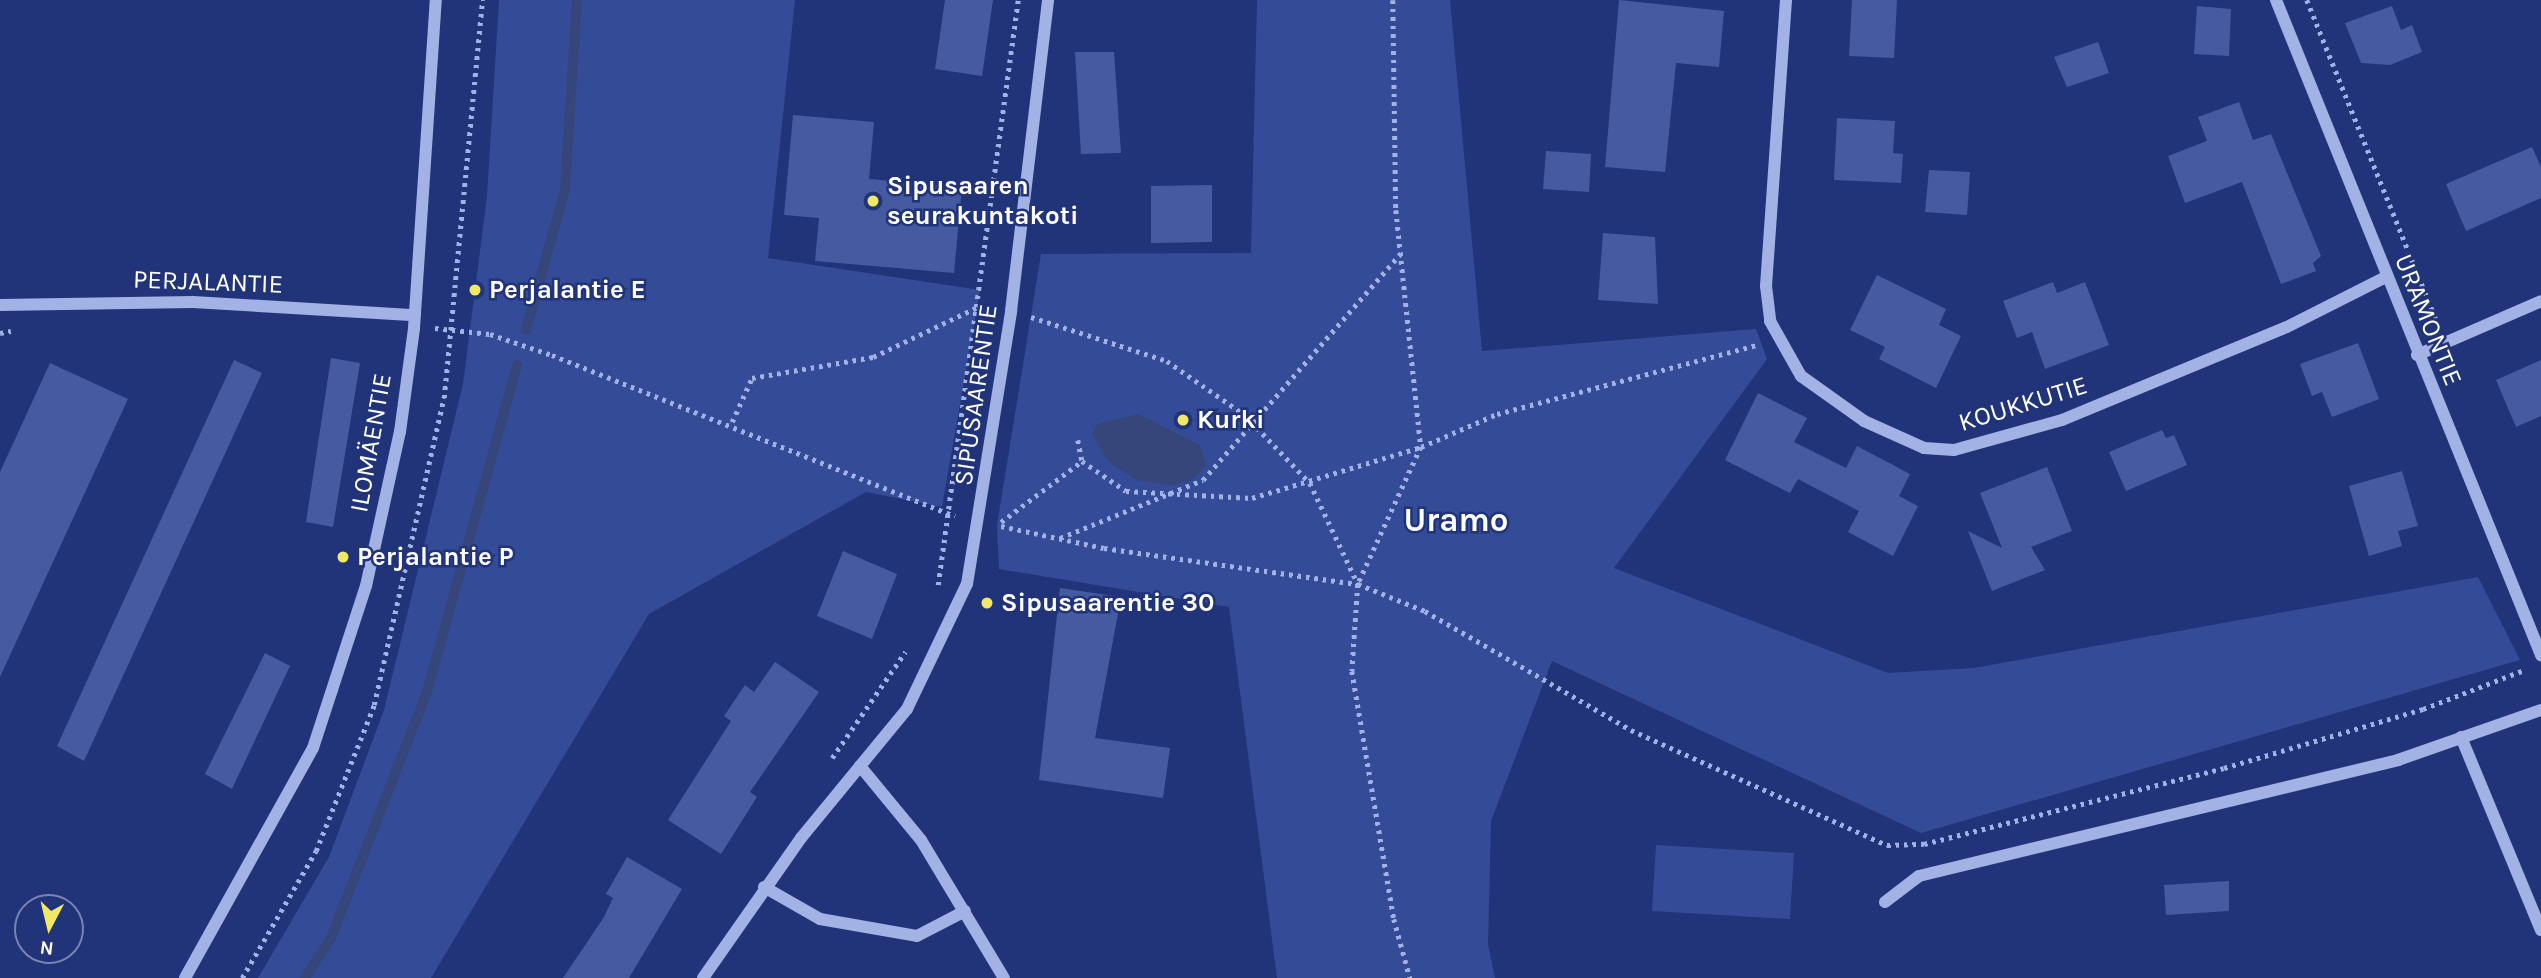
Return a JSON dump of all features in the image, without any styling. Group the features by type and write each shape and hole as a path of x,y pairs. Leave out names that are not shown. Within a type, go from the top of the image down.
{"street":[{"name":"ILOMÄENTIE","path":"185,978 313,748 343,668 400,432 414,321 436,0"},
{"name":"SIPUSAARENTIE","path":"703,978 764,887 907,709 932,663 967,584 981,522 1012,311 1048,0"},
{"name":"KOUKKUTIE","path":"1786,0 1766,286 1777,340 1801,376 1864,421 1924,448 1954,450 2062,420 2287,327 2386,277"},
{"name":"URAMONTIE","path":"2276,0 2417,355 2541,655"},
{"path":"2417,355 2541,301"},
{"name":"PERJALANTIE","path":"0,305 194,302 414,321"},
{"path":"1885,902 1919,876 2307,783 2541,710"},
{"path":"2461,737 2541,930"},
{"path":"860,766 921,840 1004,978"},
{"path":"764,887 820,919 918,936 965,911"}],"path":[{"path":"932,600 950,514 1018,0"},
{"path":"1394,0 1401,253 1421,447 1358,584 1352,670 1394,919 1410,978"},
{"path":"2307,0 2445,342"},
{"path":"1059,538 1170,496 1203,480 1401,253"},
{"path":"732,422 752,379 873,357 978,307 1012,311 1167,361 1252,424 1310,483 1358,584"},
{"path":"414,321 490,334 732,422 950,514 1059,538 1358,584 1425,611 1631,730 1887,845 1924,844 2224,768 2423,709 2529,668"},
{"path":"1078,440 1082,461 1126,491 1170,496 1252,498 1310,483 1421,447 1497,414 1777,340"},
{"path":"997,525 1082,461"},
{"path":"830,761 912,642"}],"shaded area":[{"path":"499,0 795,0 768,258 980,290 942,507 866,492 649,614 431,978 258,978 329,857 384,710 463,384 487,196"},
{"path":"1257,0 1450,0 1482,351 1756,329 1767,359 1614,568 1888,673 1974,668 2478,577 2520,660 1921,833 1552,661 1491,821 1488,944 1495,978 1277,978 1229,607 999,569 997,525 1041,254 1251,253"},
{"path":"1139,414 1200,445 1206,466 1189,482 1168,485 1136,480 1109,462 1092,434 1097,424"},
{"path":"1656,845 1794,853 1790,919 1652,911"}],"building":[{"path":"945,0 993,0 982,76 935,69"},
{"path":"1619,0 1724,11 1719,67 1676,63 1665,172 1605,167"},
{"path":"1852,0 1897,0 1894,58 1849,56"},
{"path":"2197,6 2231,9 2229,56 2194,54"},
{"path":"2392,6 2401,30 2412,25 2422,52 2390,65 2361,63 2345,23"},
{"path":"2098,42 2109,73 2067,87 2054,57"},
{"path":"1075,52 1114,52 1121,153 1081,154"},
{"path":"2239,102 2253,140 2271,134 2321,256 2313,263 2316,271 2281,284 2242,182 2185,203 2168,156 2207,141 2198,117"},
{"name":"Sipusaaren seurakuntakoti","path":"793,115 874,122 869,179 962,187 954,273 815,261 819,218 784,215"},
{"path":"1837,118 1895,121 1893,153 1903,154 1901,183 1834,180"},
{"path":"2532,147 2541,167 2541,198 2466,231 2446,184"},
{"path":"1546,151 1591,154 1589,192 1543,189"},
{"path":"1929,170 1970,172 1967,215 1925,212"},
{"path":"1212,185 1212,242 1151,243 1151,186"},
{"path":"1603,233 1655,237 1658,304 1598,300"},
{"path":"1877,275 1946,309 1939,325 1961,336 1936,388 1879,359 1885,347 1850,330"},
{"path":"2053,282 2057,293 2085,282 2109,345 2045,369 2032,332 2017,338 2003,301"},
{"path":"2358,343 2379,399 2332,417 2322,392 2312,396 2300,364"},
{"path":"331,358 360,363 333,527 306,522"},
{"path":"234,360 262,373 84,761 57,746"},
{"path":"2541,360 2541,416 2516,427 2496,380"},
{"path":"50,363 128,399 0,677 0,472"},
{"path":"1758,393 1807,418 1794,442 1846,468 1857,446 1910,474 1899,496 1918,506 1893,556 1848,532 1859,511 1798,479 1790,493 1725,460"},
{"path":"2162,430 2166,438 2174,435 2187,465 2126,491 2109,452"},
{"path":"2047,467 2072,531 2031,547 2045,570 1992,591 1968,531 2002,548 1980,493"},
{"path":"2402,471 2418,526 2398,531 2402,546 2369,556 2349,486"},
{"path":"843,551 897,574 872,639 817,616"},
{"path":"1060,588 1121,597 1095,738 1170,748 1163,798 1039,780"},
{"path":"265,653 290,666 232,789 205,774"},
{"path":"775,662 819,692 750,792 757,797 721,854 668,820 731,721 724,716 745,685 754,692"},
{"path":"627,857 682,889 629,978 563,978 604,917 613,898 606,894"},
{"path":"2229,881 2229,911 2166,915 2164,885"}],"waterway":[{"path":"526,330 565,189 577,0"},
{"path":"305,978 331,938 427,692 517,365"}],"place":[{"name":"Sipusaaren seurakuntakoti","path":"873,201"},
{"name":"Perjalantie E","path":"475,290"},
{"name":"Kurki","path":"1183,420"},
{"name":"Perjalantie P","path":"343,557"},
{"name":"Sipusaarentie 30","path":"987,603"}],"district":[{"name":"Uramo","path":"1456,521"}]}
